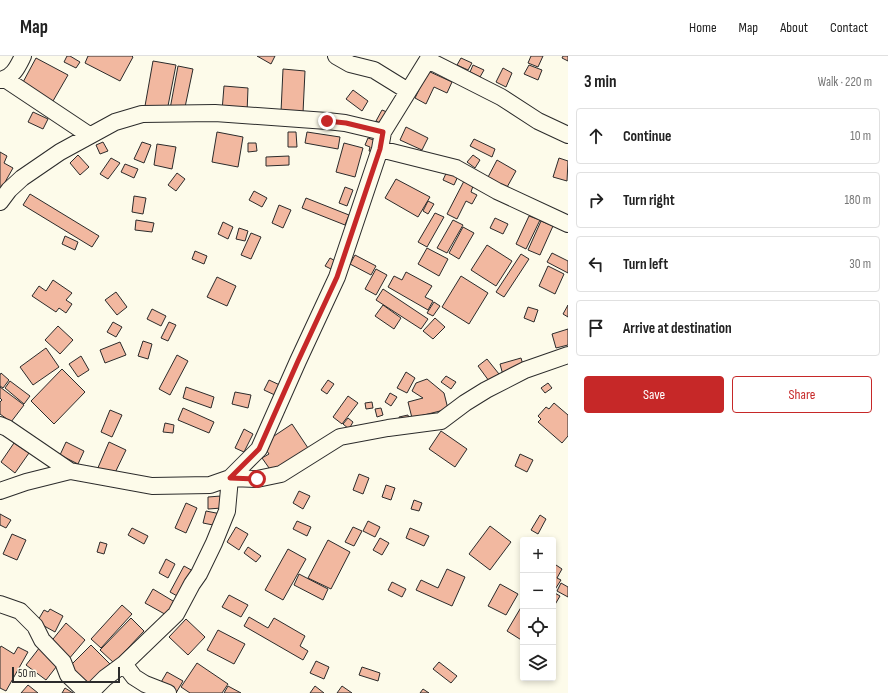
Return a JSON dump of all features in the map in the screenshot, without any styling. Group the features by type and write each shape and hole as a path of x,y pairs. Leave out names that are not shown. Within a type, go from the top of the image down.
{"street":[{"path":"2,80 11,76 24,56"},
{"path":"336,56 350,64 374,70 408,91"},
{"path":"0,604 20,611 35,626 42,640 63,662 68,675 87,693 93,690 105,678 124,664 176,614 199,574 227,511 230,478 259,449 337,277 380,149 383,132 429,58 501,97 538,121 568,135"},
{"path":"2,80 89,135"},
{"path":"0,202 9,190 22,178 60,152 115,122 142,114 214,112 346,123 383,132"},
{"path":"380,149 456,168 497,191 568,224"},
{"path":"0,425 7,428 70,471 152,486 210,485 230,478 257,479 281,474 340,437 388,428 441,421 486,390 525,370 568,355"},
{"path":"0,491 26,482 70,471"},
{"path":"124,664 134,677 146,684 168,693"}],"building":[{"path":"67,56 70,56 80,62 76,68 64,62"},
{"path":"88,56 133,57 120,81 85,63"},
{"path":"257,56 275,56 271,64"},
{"path":"531,56 543,56 538,67 528,63"},
{"path":"563,56 568,56 568,61 562,58"},
{"path":"36,58 68,75 53,101 22,84"},
{"path":"461,58 472,63 468,70 457,65"},
{"path":"153,61 176,65 167,111 145,106"},
{"path":"473,65 484,70 480,77 470,72"},
{"path":"529,65 542,70 538,80 524,74"},
{"path":"178,66 193,69 184,112 170,109"},
{"path":"503,68 512,73 506,87 496,82"},
{"path":"283,69 305,71 303,113 281,112"},
{"path":"428,71 452,82 447,93 434,87 426,104 415,98"},
{"path":"224,86 248,88 247,113 222,111"},
{"path":"353,90 368,101 362,111 346,99"},
{"path":"382,110 392,114 386,126 376,121"},
{"path":"33,112 48,119 43,129 28,122"},
{"path":"406,127 428,138 422,150 400,140"},
{"path":"217,132 243,137 238,167 212,162"},
{"path":"288,132 296,132 297,147 288,147"},
{"path":"307,132 340,137 338,149 305,143"},
{"path":"368,138 379,142 375,153 369,151 370,147 365,145"},
{"path":"474,139 495,149 492,157 470,146"},
{"path":"103,142 108,151 100,154 96,145"},
{"path":"142,142 151,145 144,163 134,159"},
{"path":"248,143 256,143 257,151 248,152"},
{"path":"344,143 363,148 355,177 336,172"},
{"path":"157,144 176,147 172,169 154,165"},
{"path":"0,152 7,156 4,163 13,168 0,191"},
{"path":"78,155 89,167 80,175 70,163"},
{"path":"473,155 480,160 475,168 467,162"},
{"path":"289,156 289,165 266,166 266,157"},
{"path":"111,158 120,163 108,179 100,174"},
{"path":"559,158 568,161 567,181 553,177"},
{"path":"497,160 516,171 506,189 487,179"},
{"path":"125,164 138,169 134,178 121,172"},
{"path":"448,169 459,174 454,185 443,180"},
{"path":"177,173 185,179 176,191 168,185"},
{"path":"396,179 430,197 418,217 385,198"},
{"path":"464,181 473,186 471,192 477,195 472,204 466,201 457,219 447,214"},
{"path":"345,187 353,190 347,206 339,203"},
{"path":"254,191 267,198 262,207 249,200"},
{"path":"30,194 99,236 92,247 23,205"},
{"path":"134,196 146,198 143,214 132,212"},
{"path":"306,198 349,215 345,225 302,208"},
{"path":"428,201 434,204 428,214 423,211"},
{"path":"279,205 291,210 283,228 272,223"},
{"path":"435,213 444,217 427,247 418,242"},
{"path":"529,216 540,220 526,249 516,244"},
{"path":"495,218 508,224 503,234 490,228"},
{"path":"136,220 154,223 152,232 135,230"},
{"path":"453,220 463,225 447,253 437,248"},
{"path":"541,221 553,226 540,255 528,250"},
{"path":"223,222 233,227 228,239 218,234"},
{"path":"463,227 474,233 459,259 449,253"},
{"path":"239,228 248,231 245,241 236,239"},
{"path":"251,233 261,237 251,259 241,255"},
{"path":"65,236 78,242 75,250 62,244"},
{"path":"487,245 512,261 496,286 471,270"},
{"path":"427,248 448,259 439,276 418,264"},
{"path":"195,251 207,256 204,264 192,259"},
{"path":"552,253 568,261 568,273 547,262"},
{"path":"521,254 529,259 504,297 496,292"},
{"path":"355,255 376,266 371,275 350,264"},
{"path":"330,258 339,263 335,271 325,266"},
{"path":"548,266 564,274 555,294 539,286"},
{"path":"376,269 387,275 376,295 365,289"},
{"path":"406,272 432,286 425,297 433,301 428,310 388,287 394,276 402,280"},
{"path":"461,276 488,293 469,324 442,307"},
{"path":"217,277 236,286 227,306 207,297"},
{"path":"53,280 72,293 66,300 72,304 66,313 59,308 56,312 32,296 39,286 46,291"},
{"path":"383,289 428,319 421,329 376,300"},
{"path":"116,292 127,307 117,315 105,300"},
{"path":"434,302 440,306 433,316 427,313"},
{"path":"383,305 401,318 394,329 375,316"},
{"path":"568,305 568,317 563,314"},
{"path":"528,307 538,310 534,322 524,318"},
{"path":"152,309 166,316 161,326 147,319"},
{"path":"435,318 445,327 433,339 423,331"},
{"path":"113,322 122,327 116,337 107,332"},
{"path":"169,322 176,325 168,341 161,338"},
{"path":"58,326 73,340 60,354 45,340"},
{"path":"568,329 568,345 556,348 552,334"},
{"path":"143,341 152,344 148,359 138,356"},
{"path":"120,342 126,355 105,363 100,350"},
{"path":"46,348 59,367 33,385 20,367"},
{"path":"177,355 188,361 170,395 159,389"},
{"path":"81,356 89,370 78,377 69,364"},
{"path":"521,358 524,368 503,375 500,364"},
{"path":"487,359 499,374 489,381 478,366"},
{"path":"62,369 85,392 54,424 31,401"},
{"path":"406,372 415,378 407,393 397,388"},
{"path":"1,373 9,380 3,388 0,386"},
{"path":"446,376 456,382 451,389 441,382"},
{"path":"427,379 444,393 448,409 412,418 408,402 423,398 412,391 416,383"},
{"path":"269,380 282,386 277,396 264,390"},
{"path":"328,380 334,384 327,394 321,390"},
{"path":"10,381 30,396 24,404 5,388"},
{"path":"548,383 552,388 545,393 541,388"},
{"path":"0,387 24,405 11,422 0,414 0,402 2,400 0,398"},
{"path":"186,387 214,397 211,408 183,398"},
{"path":"235,392 251,395 248,408 232,404"},
{"path":"390,393 397,397 391,406 385,402"},
{"path":"348,396 358,403 342,424 333,417"},
{"path":"372,402 373,408 366,409 365,403"},
{"path":"554,403 568,415 568,436 562,443 538,422 541,419 538,416 546,407 549,409"},
{"path":"183,408 214,422 209,433 178,420"},
{"path":"381,408 383,415 377,417 375,409"},
{"path":"110,410 122,415 112,437 101,432"},
{"path":"408,415 410,423 400,424 399,417"},
{"path":"348,418 353,422 349,429 343,424"},
{"path":"165,423 174,425 173,433 163,432"},
{"path":"292,424 310,451 274,475 262,458 269,454 262,444"},
{"path":"244,429 253,434 244,452 235,448"},
{"path":"441,431 467,449 455,467 429,449"},
{"path":"66,442 84,451 78,464 60,455"},
{"path":"109,442 126,450 113,477 97,470"},
{"path":"14,443 29,453 15,473 1,462"},
{"path":"520,454 533,460 527,472 515,466"},
{"path":"359,474 369,478 363,494 353,490"},
{"path":"386,485 395,488 391,500 382,497"},
{"path":"299,491 310,496 303,509 293,503"},
{"path":"221,496 222,508 208,509 208,497"},
{"path":"414,500 422,503 419,511 411,509"},
{"path":"186,503 197,508 186,533 175,528"},
{"path":"206,511 221,514 218,526 203,523"},
{"path":"0,514 11,520 6,528 0,525"},
{"path":"540,515 546,519 538,534 531,530"},
{"path":"297,521 311,527 307,536 293,529"},
{"path":"368,521 380,527 375,537 363,531"},
{"path":"490,526 511,542 490,570 469,554"},
{"path":"236,527 248,534 239,550 227,542"},
{"path":"353,527 362,531 354,546 345,542"},
{"path":"132,528 148,536 144,544 128,535"},
{"path":"410,528 429,536 424,546 406,538"},
{"path":"12,534 26,540 17,560 3,554"},
{"path":"380,538 389,543 382,555 373,550"},
{"path":"328,540 350,552 331,589 308,578"},
{"path":"100,542 107,544 104,554 97,552"},
{"path":"248,547 261,556 256,562 244,553"},
{"path":"288,549 306,559 283,600 265,590"},
{"path":"166,559 175,564 168,578 159,573"},
{"path":"556,565 562,569 557,578 561,580 556,588"},
{"path":"184,566 193,571 179,597 170,592"},
{"path":"447,569 465,577 452,606 416,590 421,580 438,588"},
{"path":"299,574 328,589 323,600 294,585"},
{"path":"392,582 406,589 402,597 388,590"},
{"path":"561,583 568,587 568,597 557,591"},
{"path":"500,584 518,594 506,615 488,606"},
{"path":"153,589 178,604 170,617 145,603"},
{"path":"556,594 560,596 556,603"},
{"path":"229,595 248,605 241,617 222,607"},
{"path":"122,605 132,614 101,648 91,639"},
{"path":"50,609 63,616 55,632 37,622 44,610 48,612"},
{"path":"520,609 520,639 507,631"},
{"path":"249,617 268,628 274,618 305,636 300,646 308,651 303,660 244,626"},
{"path":"131,618 144,631 114,663 100,650"},
{"path":"186,619 205,637 188,655 169,637"},
{"path":"66,623 85,640 68,660 49,644"},
{"path":"218,630 245,644 234,664 207,650"},
{"path":"91,645 111,665 86,689 67,669"},
{"path":"1,646 14,654 18,647 28,652 6,691 0,688"},
{"path":"40,647 60,662 46,680 26,665"},
{"path":"316,661 329,667 324,679 310,673"},
{"path":"439,662 457,676 451,683 433,669"},
{"path":"197,663 228,684 222,693 190,693 181,687"},
{"path":"362,667 380,673 378,681 359,675"},
{"path":"167,672 183,681 176,693 160,684"},
{"path":"28,685 38,693 21,693"},
{"path":"228,686 241,693 224,693"},
{"path":"315,686 324,693 310,693"},
{"path":"342,686 352,693 337,693"},
{"path":"65,688 73,693 62,693"},
{"path":"423,689 429,693 420,693"}],"route":[{"path":"257,479 230,478 259,449 337,277 380,149 383,132 346,123 327,121"}]}
